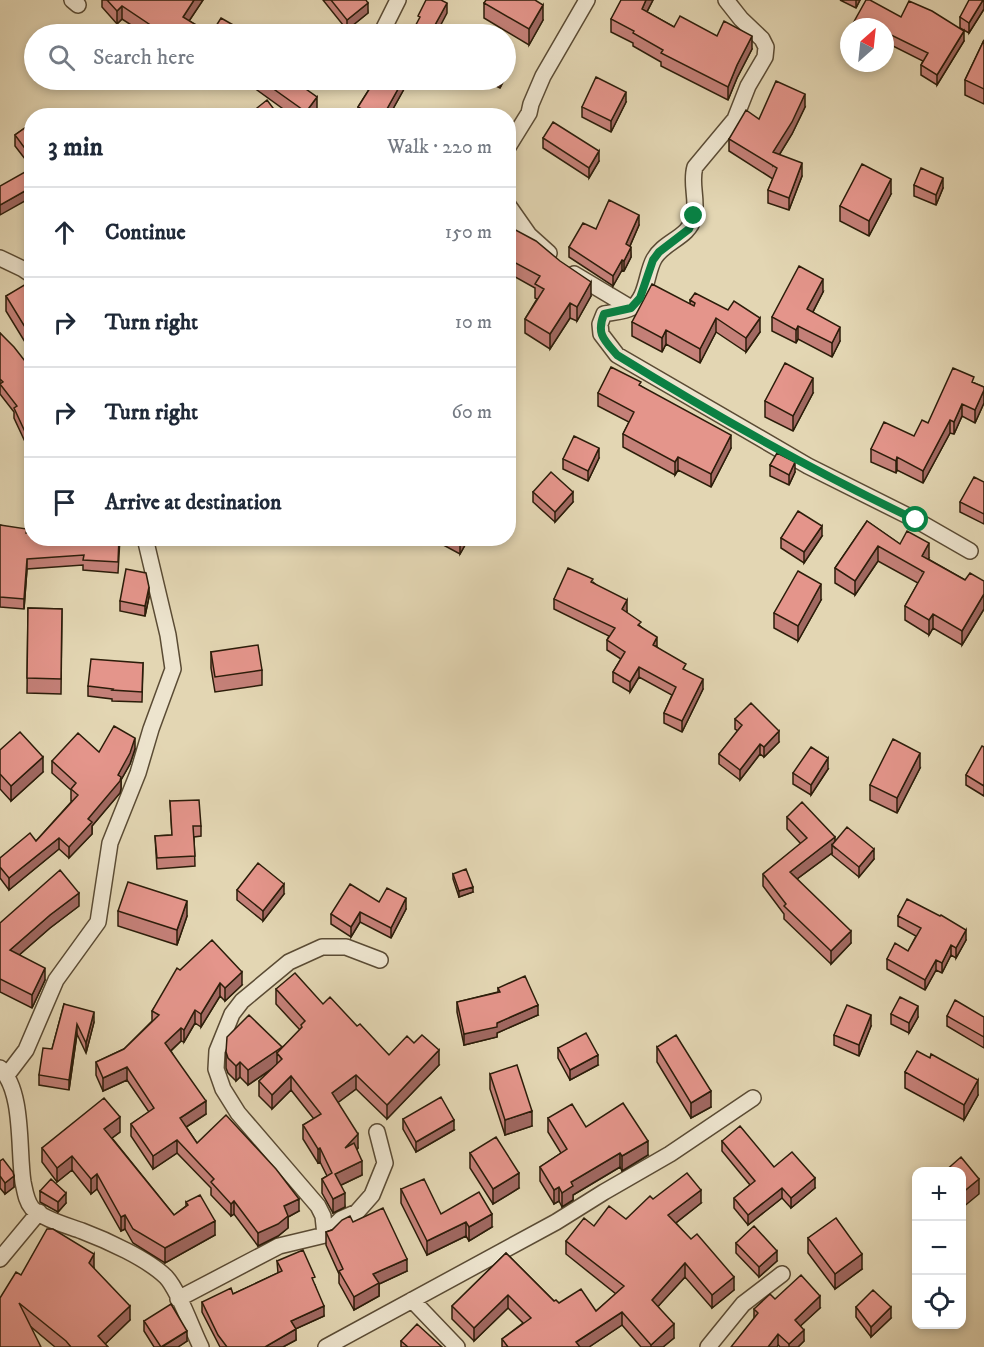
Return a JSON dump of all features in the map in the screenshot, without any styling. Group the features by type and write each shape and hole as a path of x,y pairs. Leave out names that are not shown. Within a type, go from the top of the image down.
{"street":[{"path":"386,24 398,0"},
{"path":"516,134 529,113 543,76 587,0"},
{"path":"726,0 741,19 762,39 766,48 765,57 748,86 735,119 695,167 693,176 694,216 689,229 659,252 653,260 640,298 631,308 604,314 600,324 601,334 617,355 808,466 916,520 970,551"},
{"path":"516,216 529,234 562,266 631,308"},
{"path":"0,258 24,269"},
{"path":"147,546 166,623 173,669 138,773 110,843 98,922 56,980 26,1050 3,1072 16,1095 25,1195 33,1209 51,1219 95,1236 149,1265 167,1278 201,1347"},
{"path":"325,1235 323,1216 318,1206 256,1134 223,1089 216,1069 217,1051 232,1014 242,1001 289,962 322,947 346,947 380,960"},
{"path":"326,1347 556,1222 670,1154 753,1098"},
{"path":"178,1299 279,1246 325,1235 341,1219 357,1212 372,1195 385,1163 376,1132"},
{"path":"0,1259 39,1212"},
{"path":"708,1347 743,1304 782,1274"},
{"path":"412,1300 457,1347"}],"building":[{"path":"107,0 194,0 183,17 195,24 149,24 122,6 117,11"},
{"path":"331,0 366,0 368,3 347,20"},
{"path":"426,0 441,0 447,3 435,24 416,24 420,17 418,16"},
{"path":"486,0 535,0 543,5 529,29 484,3"},
{"path":"621,0 646,0 642,9 674,27 680,16 717,36 724,21 752,36 728,87 661,53 663,50 611,19"},
{"path":"866,0 901,17 909,1 932,11 964,31 937,75 921,65 928,53 894,36 894,18 856,18"},
{"path":"969,0 983,0 969,23 960,17"},
{"path":"221,18 232,24 217,24"},
{"path":"984,40 984,89 965,80"},
{"path":"596,77 626,92 611,121 582,107"},
{"path":"776,81 805,94 792,122 773,152 802,163 789,198 768,190 777,168 729,139 746,110 759,119"},
{"path":"275,90 307,90 317,97 309,108 300,108"},
{"path":"369,90 397,90 387,108 358,107"},
{"path":"267,100 273,108 257,108"},
{"path":"553,122 599,151 589,168 543,138"},
{"path":"24,129 24,147 15,135"},
{"path":"862,164 891,179 869,221 840,206"},
{"path":"921,168 943,178 936,195 914,185"},
{"path":"24,172 24,192 0,205 0,186"},
{"path":"609,200 639,215 626,244 631,247 613,276 569,247 583,223 596,229"},
{"path":"516,230 536,241 591,282 577,307 570,303 550,334 525,319 544,289 535,284 540,276 516,263"},
{"path":"799,266 823,279 807,309 840,327 832,343 798,326 796,330 772,317"},
{"path":"652,284 694,306 695,303 690,300 695,293 728,310 734,301 760,318 746,338 716,318 700,349 666,330 662,338 632,322"},
{"path":"24,285 24,325 6,296"},
{"path":"0,333 24,360 24,430 14,408 17,406 0,384 3,382 0,379"},
{"path":"785,363 813,378 793,416 765,401"},
{"path":"611,367 641,382 639,385 731,435 711,474 678,457 675,462 623,434 634,412 598,393"},
{"path":"953,368 974,377 972,382 984,387 984,390 975,410 962,404 954,422 950,420 923,471 897,457 896,461 871,449 884,422 914,436 922,420 928,423"},
{"path":"574,436 599,448 588,471 563,459"},
{"path":"777,453 795,462 789,475 770,465"},
{"path":"551,472 573,492 555,512 533,492"},
{"path":"974,477 984,482 984,514 960,502"},
{"path":"798,511 822,526 804,552 781,538"},
{"path":"867,521 900,544 907,531 929,543 922,556 965,580 970,573 984,581 984,594 962,631 933,614 929,620 905,606 924,572 878,546 855,581 835,568"},
{"path":"0,525 24,529 24,546 119,546 118,562 83,560 84,555 27,559 24,599 0,597"},
{"path":"568,568 593,579 591,582 627,600 622,609 641,622 638,625 657,637 653,645 686,664 683,669 703,679 682,721 664,713 676,687 639,667 630,682 613,672 625,652 607,640 615,628 554,599"},
{"path":"126,569 146,573 149,587 145,606 120,601"},
{"path":"798,571 821,584 798,626 774,613"},
{"path":"28,608 62,609 61,679 27,678"},
{"path":"258,645 262,670 215,677 211,652"},
{"path":"91,659 143,663 142,692 88,686"},
{"path":"751,703 779,731 764,747 760,744 740,770 719,754 742,725 735,719"},
{"path":"114,726 135,738 118,775 121,777 120,781 88,819 92,822 69,847 59,838 9,878 0,867 0,858 30,833 36,841 78,795 71,789 76,783 52,761 78,733 99,752"},
{"path":"20,732 43,757 11,786 0,774 0,750"},
{"path":"893,739 920,753 897,798 870,785"},
{"path":"982,746 984,747 984,786 966,775"},
{"path":"811,747 828,758 811,785 793,773"},
{"path":"199,800 201,826 193,826 195,856 157,858 155,836 172,835 170,801"},
{"path":"802,802 835,837 790,872 851,931 831,951 784,906 786,904 763,874 807,838 787,817"},
{"path":"847,827 874,849 859,867 832,845"},
{"path":"258,863 284,884 263,911 237,890"},
{"path":"466,869 473,887 459,891 453,874"},
{"path":"60,870 79,893 10,950 45,968 32,995 0,979 0,923"},
{"path":"128,882 187,901 177,930 118,911"},
{"path":"350,884 379,902 387,888 406,898 391,928 360,912 351,927 331,914"},
{"path":"907,899 966,930 956,948 951,945 942,963 936,960 925,980 887,959 895,943 908,951 921,928 898,916"},
{"path":"212,940 242,972 225,988 220,983 201,1014 195,1010 184,1030 181,1028 165,1043 206,1101 180,1118 197,1143 226,1115 276,1169 299,1199 284,1206 288,1216 278,1224 258,1233 234,1201 231,1204 211,1182 214,1179 177,1140 153,1156 131,1124 154,1108 127,1067 103,1078 96,1062 124,1049 159,1015 152,1011 177,968 180,970"},
{"path":"295,973 323,1004 330,997 389,1055 407,1036 414,1043 422,1035 439,1050 387,1105 356,1075 332,1093 358,1134 345,1148 354,1143 362,1161 335,1174 345,1193 333,1199 322,1179 332,1173 320,1148 318,1149 303,1125 321,1114 291,1076 272,1095 259,1081 282,1059 277,1053 305,1021 276,989"},
{"path":"525,976 538,1005 497,1023 497,1027 464,1034 457,1002 500,992 498,988"},
{"path":"900,997 918,1006 909,1023 891,1014"},
{"path":"955,1000 984,1017 984,1037 947,1016"},
{"path":"64,1004 94,1012 86,1043 77,1024 69,1080 39,1075 43,1048 52,1049"},
{"path":"847,1005 871,1015 859,1045 834,1035"},
{"path":"249,1015 282,1047 248,1070 240,1062 236,1066 228,1058 226,1052 227,1037"},
{"path":"586,1033 598,1055 570,1070 558,1048"},
{"path":"676,1035 711,1091 691,1103 657,1047"},
{"path":"917,1051 930,1058 931,1054 978,1080 964,1105 905,1072"},
{"path":"517,1065 532,1111 505,1120 490,1074"},
{"path":"441,1097 454,1120 416,1142 403,1119"},
{"path":"104,1098 120,1117 104,1129 174,1215 188,1205 186,1202 200,1195 215,1221 165,1248 133,1229 125,1215 121,1217 97,1174 91,1179 72,1156 57,1168 42,1148"},
{"path":"623,1103 648,1141 622,1156 620,1153 571,1182 573,1186 562,1193 559,1187 554,1190 540,1167 567,1149 548,1118 572,1104 586,1127"},
{"path":"740,1126 774,1167 792,1152 815,1178 791,1198 782,1188 748,1215 734,1198 755,1181 722,1141"},
{"path":"496,1137 519,1173 493,1189 470,1153"},
{"path":"961,1157 979,1179 966,1190 966,1167 950,1167"},
{"path":"3,1159 14,1176 5,1183 0,1176 0,1161"},
{"path":"687,1173 701,1190 668,1215 691,1239 697,1234 734,1277 712,1295 685,1263 652,1300 674,1324 651,1345 622,1312 576,1342 580,1347 508,1347 502,1339 531,1318 508,1295 474,1328 452,1306 506,1253 554,1301 559,1303 581,1289 596,1311 624,1286 566,1241 584,1218 594,1226 609,1206 626,1219 650,1196 653,1199"},
{"path":"51,1179 66,1193 58,1202 40,1191"},
{"path":"424,1179 441,1214 479,1192 492,1214 469,1227 466,1222 427,1241 401,1189"},
{"path":"383,1208 407,1259 373,1274 379,1283 354,1297 339,1271 343,1269 326,1232 350,1216 353,1222"},
{"path":"836,1218 862,1254 835,1274 808,1238"},
{"path":"754,1226 777,1251 759,1267 736,1243"},
{"path":"47,1229 53,1229 94,1254 89,1263 130,1306 98,1336 108,1347 71,1347 19,1303 41,1347 0,1347 0,1298 16,1272 21,1275"},
{"path":"303,1250 324,1306 291,1321 296,1329 265,1347 227,1347 218,1335 202,1302 231,1288 233,1294 282,1271 277,1261"},
{"path":"801,1275 820,1296 795,1320 804,1330 789,1344 778,1334 768,1347 731,1347 758,1313 754,1309 770,1294 775,1299"},
{"path":"873,1290 891,1307 871,1327 856,1307"},
{"path":"171,1304 187,1331 161,1347 144,1321"},
{"path":"417,1324 442,1347 408,1347 401,1341"}],"route":[{"path":"694,216 689,229 659,252 653,260 640,298 631,308 604,314 600,324 605,342 617,355 763,441 861,494 916,520"}]}
